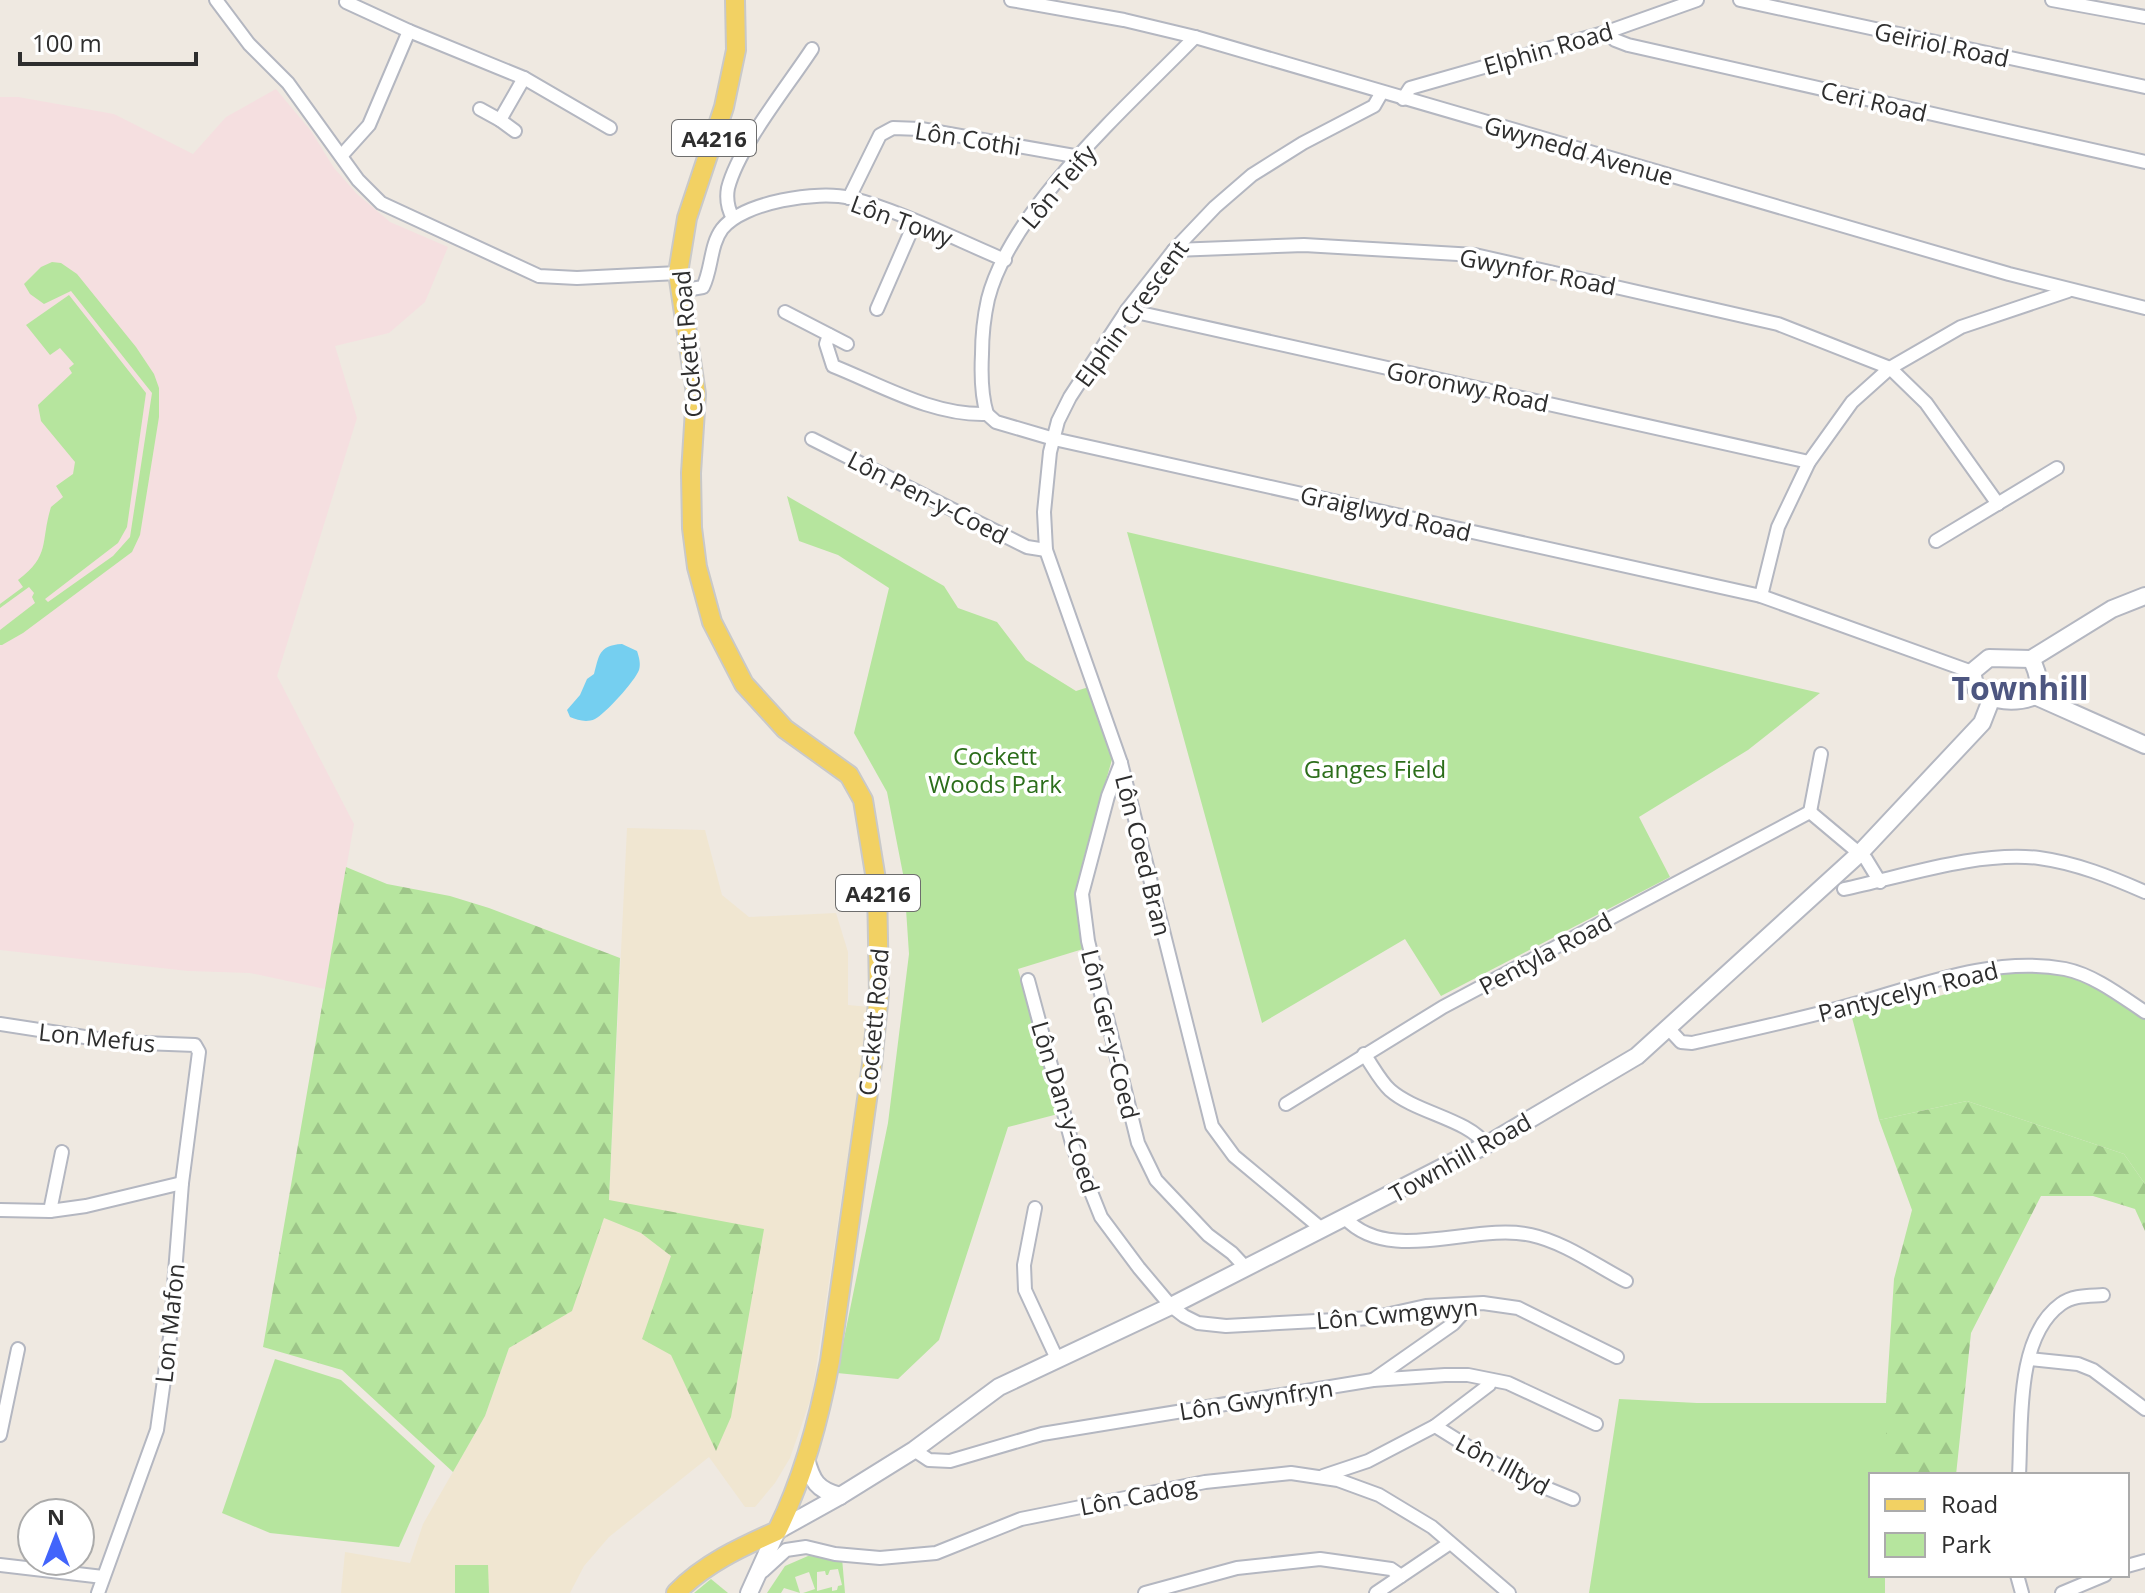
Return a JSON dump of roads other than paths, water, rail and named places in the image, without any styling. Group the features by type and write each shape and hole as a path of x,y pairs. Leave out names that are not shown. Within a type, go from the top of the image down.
{"main road":[{"name":"Cockett Road","path":"735,0 736,50 727,93 687,218 679,282 696,394 691,473 692,528 697,567 710,615 731,663 752,695 785,729 855,782 863,800 877,886 880,946 876,1039 824,1396 790,1506 777,1531"},
{"path":"676,1593 790,1506"},
{"path":"731,1552 777,1531"}],"street":[{"path":"216,0 249,44 288,83 358,180 381,203 539,276 679,282 703,287 721,230 733,218 727,201 734,175 760,128 812,49"},
{"name":"Gwynedd Avenue","path":"1011,0 1124,20 1195,37 2068,291 2145,308"},
{"name":"Geiriol Road","path":"1740,0 2145,87"},
{"path":"2052,0 2145,17"},
{"name":"Elphin Road","path":"1403,99 1410,88 1607,32 1688,1"},
{"path":"346,2 524,78 610,128"},
{"path":"342,155 369,125 409,31"},
{"name":"Ceri Road","path":"1607,32 1615,40 1628,45 2145,162"},
{"name":"Lôn Teify","path":"987,414 981,379 985,317 988,297 1005,260 1035,207 1195,37"},
{"path":"500,120 524,78"},
{"name":"Elphin Crescent","path":"1054,439 1058,421 1070,397 1127,310 1174,250 1215,207 1252,175 1303,143 1374,106 1382,92"},
{"path":"480,109 515,131"},
{"name":"Lôn Cothi","path":"849,198 880,135 893,128 921,129 1080,157"},
{"name":"Lôn Towy","path":"733,218 773,202 849,198 1005,260"},
{"path":"877,309 915,222"},
{"name":"Gwynfor Road","path":"1174,250 1304,245 1475,255 1778,324 1890,368"},
{"path":"1761,596 1778,527 1809,462 1852,402 1890,368 1961,327 2068,291"},
{"name":"Goronwy Road","path":"1127,310 1809,462"},
{"path":"785,312 847,344"},
{"name":"Graiglwyd Road","path":"829,335 826,344 833,366 941,410 987,414 996,422 1054,439 1761,596 1972,672"},
{"path":"1890,368 1926,403 1998,504"},
{"name":"Lôn Pen-y-Coed","path":"812,439 1027,547 1046,550"},
{"name":"Lôn Coed Bran","path":"1054,439 1045,487 1046,550 1121,763 1212,1126 1234,1156 1323,1230"},
{"path":"1936,541 2057,468"},
{"path":"2031,659 2038,671 2039,690 2035,696 1991,700 1976,689 1972,672 1989,658 2031,659 2112,609 2145,596"},
{"path":"2035,696 2145,745"},
{"name":"Townhill Road","path":"777,1531 914,1450 999,1387 1323,1230 1486,1145 1637,1056 1860,853 1982,723 1991,700"},
{"path":"1821,754 1810,812 1860,853 1880,882"},
{"name":"Lôn Ger-y-Coed","path":"1121,763 1108,796 1082,894 1088,941 1138,1143 1156,1180 1208,1235 1246,1268"},
{"name":"Pentyla Road","path":"1286,1104 1443,1007 1810,812"},
{"path":"1844,889 1960,862 2037,858 2077,866 2145,892"},
{"name":"Pantycelyn Road","path":"1668,1028 1681,1042 1692,1043 1994,967 2028,965 2082,975 2118,993 2145,1012"},
{"name":"Lôn Dan-y-Coed","path":"1028,980 1073,1147 1101,1217 1171,1306"},
{"name":"Lon Mefus","path":"0,1024 117,1042 195,1045"},
{"name":"Lon Mafon","path":"98,1593 157,1430 170,1337 182,1183 199,1052 195,1045"},
{"path":"1364,1054 1390,1090 1434,1116 1477,1132 1486,1145"},
{"path":"50,1211 62,1152"},
{"path":"0,1210 50,1211 86,1206 182,1183"},
{"path":"1035,1208 1024,1265 1025,1290 1057,1359"},
{"path":"1345,1218 1356,1230 1371,1237 1414,1241 1498,1232 1530,1235 1553,1243 1626,1281"},
{"path":"2019,1473 2024,1388 2038,1329 2060,1304 2076,1297 2103,1295"},
{"name":"Lôn Cwmgwyn","path":"1171,1306 1198,1323 1226,1326 1372,1318 1403,1310 1483,1303 1518,1308 1617,1357"},
{"path":"1373,1380 1453,1324 1463,1313 1464,1305"},
{"path":"0,1435 18,1349"},
{"path":"2029,1359 2078,1364 2093,1370 2145,1409"},
{"name":"Lôn Gwynfryn","path":"914,1450 929,1460 950,1461 1042,1434 1373,1380 1468,1375 1508,1383 1596,1424"},
{"path":"1320,1477 1368,1461 1435,1426 1489,1385 1491,1380"},
{"name":"Lôn Illtyd","path":"1435,1426 1512,1474 1573,1499"},
{"path":"806,1459 815,1485 826,1493 840,1496"},
{"name":"Lôn Cadog","path":"751,1588 773,1560 786,1550 806,1547 835,1554 880,1558 936,1553 1021,1519 1205,1482 1291,1473 1338,1480 1379,1495 1432,1527 1509,1593"},
{"path":"751,1588 777,1531"},
{"path":"1376,1593 1450,1543"},
{"path":"1145,1593 1237,1568 1320,1559 1391,1569 1401,1576"},
{"path":"0,1565 103,1577"},
{"path":"2062,1593 2100,1577"}],"water":[{"path":"622,644 637,651 639,670 632,682 595,719 585,721 570,717 567,710 580,695 587,679 594,674 601,653 608,647"}],"district":[{"name":"Townhill","path":"2020,687"}],"park label":[{"name":"Ganges Field","path":"1375,768"},
{"name":"Cockett Woods Park","path":"995,769"}]}
